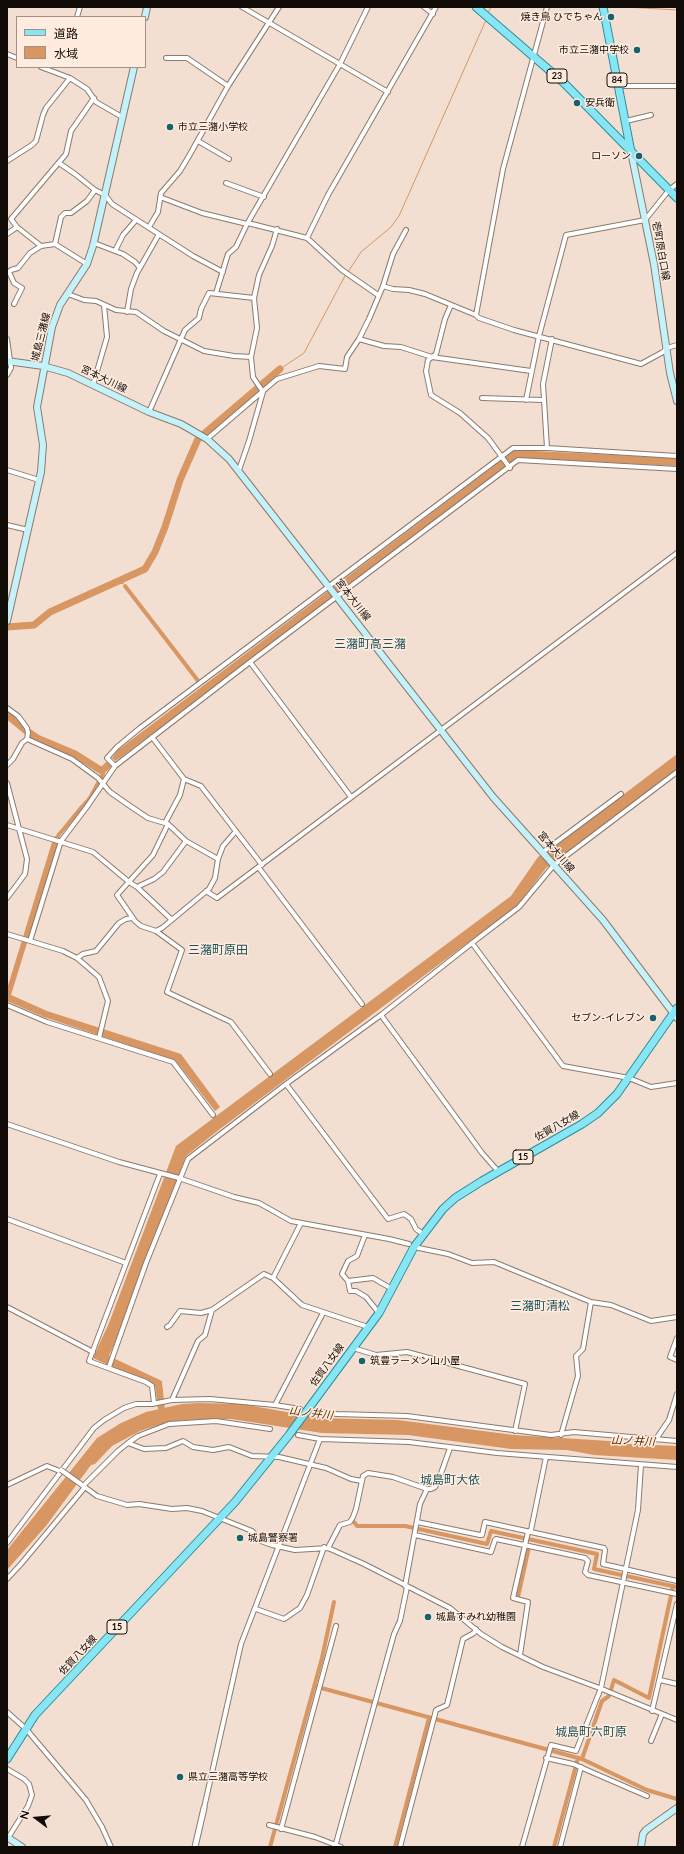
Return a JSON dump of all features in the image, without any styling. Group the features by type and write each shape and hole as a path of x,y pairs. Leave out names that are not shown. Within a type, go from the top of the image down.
{"main road":[{"name":"23","path":"476,7 563,82 677,198"},
{"name":"84","path":"603,7 631,152"},
{"name":"城島三潴線","path":"7,621 44,457 37,407 44,366 56,314 87,264 94,243 134,68"},
{"name":"壱町原白口線","path":"631,152 645,220 670,373 677,401"},
{"name":"宮本大川線","path":"9,361 44,366 68,373 149,412 181,424 206,438 239,470 493,796 607,925 676,1013"},
{"name":"佐賀八女線","path":"7,1759 35,1715 220,1518 289,1435 303,1410 353,1348 379,1312 392,1289 412,1245 443,1209 455,1198 498,1171 582,1124 598,1113 629,1078 676,1013"},
{"path":"641,1847 643,1834 646,1830 677,1808"},
{"path":"8,1838 18,1846"}],"street":[{"path":"242,7 388,92"},
{"path":"149,227 158,212 161,193 180,171 228,86 279,7"},
{"path":"216,293 228,254 236,247 247,224 340,64 368,7"},
{"path":"424,7 433,14"},
{"path":"307,238 328,195 436,7"},
{"path":"476,315 503,169 547,7"},
{"path":"166,58 186,58 228,86"},
{"path":"44,68 70,78 87,89 94,98 107,109 122,117"},
{"path":"56,72 58,68"},
{"path":"7,161 32,146 36,141 46,108 70,78"},
{"path":"618,86 677,86"},
{"path":"41,246 17,227 11,219 66,154 70,131 94,98"},
{"path":"615,135 622,135 626,125 650,115"},
{"path":"198,140 229,159"},
{"path":"59,163 95,190 105,195 112,204 136,220 223,272"},
{"path":"226,183 264,197"},
{"path":"526,400 539,336 566,235 645,220 670,190 677,184"},
{"path":"54,244 61,216 65,213 71,213 87,201 95,190"},
{"path":"160,197 202,212 247,224 277,229 307,238 342,270 378,295"},
{"path":"115,251 123,235 136,220"},
{"path":"7,234 17,227"},
{"path":"262,390 254,377 252,357 257,328 254,298 259,275 272,246 277,229"},
{"path":"206,438 262,390 281,377 319,366 345,369 347,357 359,339 383,286 393,254 406,230"},
{"path":"126,312 131,288 140,268 160,234"},
{"path":"94,243 115,251 135,262 140,268"},
{"path":"14,304 22,288 14,283 8,272 18,268 27,255 41,246 54,244 87,264"},
{"path":"383,286 416,292 476,315 479,318 514,330 641,364 664,352 666,348 677,345"},
{"path":"149,412 185,330 199,318 201,309 210,293 254,298"},
{"path":"68,294 84,300 96,301 126,312 136,312 164,331 204,351 234,356 252,357"},
{"path":"93,385 107,337 104,305"},
{"path":"451,305 444,319 436,354 428,360 426,371 431,395 460,413 488,438 510,468"},
{"path":"7,339 11,368 7,375"},
{"path":"359,339 384,346 401,347 432,357 531,371"},
{"path":"547,448 543,384 552,340"},
{"path":"239,470 249,441 262,390"},
{"path":"482,398 543,400"},
{"path":"115,766 107,758 129,737 330,588 513,448 547,448 677,456"},
{"path":"29,941 60,841 86,808 101,780 115,766 250,662 510,468 518,460 677,469"},
{"path":"7,470 39,480"},
{"path":"7,525 28,530"},
{"path":"206,892 217,898 677,553"},
{"path":"250,662 351,797"},
{"path":"7,708 13,711 27,728 28,733 27,739 22,743 13,759 7,765"},
{"path":"152,737 184,778 201,786 236,831 260,866 362,1004"},
{"path":"27,739 72,759 101,780 110,792 148,818 167,823 186,841 218,859"},
{"path":"109,1367 146,1262 188,1159 286,1084 381,1015 519,907 553,864 677,772"},
{"path":"184,778 180,796 153,855 117,895 128,909 132,918 141,926 156,931 182,950 167,992 231,1022 270,1074"},
{"path":"7,783 26,852 27,867 24,874 7,898"},
{"path":"544,853 621,794"},
{"path":"7,825 93,852 137,887 172,920"},
{"path":"156,931 206,892 215,878 222,846 236,831"},
{"path":"137,887 154,879 163,872 186,841"},
{"path":"77,958 83,954 96,951 119,922 132,918"},
{"path":"7,934 64,951 77,958 99,977 108,1002 99,1038"},
{"path":"472,943 563,1066 629,1078 651,1086 677,1084"},
{"path":"7,1005 47,1022 173,1062 213,1115"},
{"path":"381,1015 427,1079 458,1117 482,1153 498,1171"},
{"path":"286,1084 388,1219 404,1214 412,1219 416,1229 423,1234"},
{"path":"7,1124 119,1162 179,1178 234,1197 258,1203 284,1218 301,1223 412,1245 448,1254 472,1263 494,1262 591,1302 611,1305 651,1321 677,1317"},
{"path":"154,1403 152,1386 146,1382 90,1361 160,1174"},
{"path":"7,1219 126,1263"},
{"path":"273,1278 301,1223"},
{"path":"365,1235 357,1256 348,1261 342,1274 348,1281 350,1291 356,1291 366,1297 379,1312"},
{"path":"166,1327 170,1325 180,1311 201,1313 212,1310 264,1274 273,1278 302,1305 322,1313 368,1327"},
{"path":"348,1281 373,1278 392,1289"},
{"path":"561,1435 578,1376 576,1356 583,1350 591,1302"},
{"path":"7,1307 93,1352"},
{"path":"171,1400 198,1342 206,1335 212,1310"},
{"path":"275,1405 322,1313"},
{"path":"677,1338 670,1357 677,1360"},
{"path":"353,1348 376,1355 407,1352 525,1384 515,1431"},
{"path":"656,1439 670,1420 677,1394"},
{"path":"7,1543 85,1440 104,1420 114,1413 136,1404 171,1400 229,1400 275,1405 303,1410"},
{"path":"320,1412 337,1414 407,1416 515,1431 561,1435 574,1432 677,1441"},
{"path":"7,1579 21,1564 83,1486 118,1451 138,1436 160,1426 184,1422 216,1420 270,1429"},
{"path":"298,1435 320,1439 404,1441 450,1448 677,1467"},
{"path":"195,1847 241,1644 256,1609 278,1546 320,1439"},
{"path":"128,1443 144,1449 166,1448 183,1441 193,1448 213,1450 229,1447 252,1456 279,1457 310,1466 326,1468 362,1482"},
{"path":"256,1609 284,1620 300,1608 307,1595 326,1547 340,1525 350,1522 353,1517 363,1476 368,1474 399,1478 427,1489 435,1487 450,1448"},
{"path":"520,1655 528,1602 514,1598 546,1457"},
{"path":"522,1847 551,1744 576,1751 602,1688 638,1510 641,1465"},
{"path":"7,1485 47,1466 62,1471 97,1496 127,1505 139,1504 172,1509 194,1508 252,1531 265,1543 295,1550 326,1547 364,1564 450,1608 496,1643 543,1667 602,1688 652,1711 677,1720"},
{"path":"336,1846 372,1711 394,1634 400,1621 420,1504 427,1489"},
{"path":"417,1523 480,1535 482,1534 485,1522 604,1548 606,1550 602,1563 677,1581"},
{"path":"415,1534 491,1552 495,1540 585,1558 588,1561 585,1572 588,1575 677,1594"},
{"path":"652,1711 677,1604"},
{"path":"280,1828 336,1626"},
{"path":"400,1847 436,1710 447,1705 463,1639 474,1633 476,1629"},
{"path":"660,1680 677,1684"},
{"path":"7,1712 26,1729 86,1800 102,1827 110,1846"},
{"path":"651,1741 662,1714"},
{"path":"546,1758 581,1767 647,1796"},
{"path":"560,1847 581,1767"},
{"path":"7,1769 30,1784 32,1794 28,1806 8,1838"},
{"path":"269,1825 315,1837 341,1847"}],"water":[{"path":"515,450 677,458 677,466 518,458 120,758 115,761 112,758 118,750"},
{"path":"677,754 677,769 546,868 518,905 186,1156 128,1312 109,1356 162,1381 163,1395 158,1396 155,1386 93,1358 109,1323 176,1146 511,896 538,857 557,845"},
{"path":"83,805 84,808 60,836 11,995 47,1011 181,1054 220,1107 215,1111 176,1061 44,1017 7,1001 7,989 53,839 80,806"},
{"path":"182,1404 242,1404 320,1418 398,1420 514,1435 609,1441 620,1440 620,1442 630,1444 677,1446 677,1460 594,1455 567,1450 511,1449 408,1435 322,1433 231,1419 183,1420 162,1424 140,1431 112,1446 95,1464 91,1465 46,1526 7,1570 7,1550 97,1438 121,1423 146,1412"}],"waterway":[{"path":"488,13 491,7"},
{"path":"625,7 677,10"},
{"path":"348,272 361,252 391,227 399,216 486,20"},
{"path":"280,369 304,353 346,274"},
{"path":"7,627 34,625 50,612 145,569 155,552 165,527 180,480 198,439 280,369"},
{"path":"125,586 199,682"},
{"path":"7,715 37,738 75,754 102,771 110,763"},
{"path":"81,808 90,798 103,774 102,771"},
{"path":"159,1388 162,1414"},
{"path":"354,1522 357,1526 405,1526 487,1544 491,1531 597,1554 594,1569 677,1587"},
{"path":"518,1597 529,1547"},
{"path":"582,1759 602,1701 609,1696 614,1680 649,1698 673,1586"},
{"path":"270,1847 322,1658 334,1602"},
{"path":"314,1686 582,1759 647,1790 677,1799"},
{"path":"395,1847 429,1718"},
{"path":"554,1847 578,1758"}],"place":[{"name":"焼き鳥 ひでちゃん","path":"611,17"},
{"name":"市立三潴中学校","path":"637,50"},
{"name":"安兵衛","path":"577,103"},
{"name":"市立三潴小学校","path":"170,127"},
{"name":"ローソン","path":"639,156"},
{"name":"セブン-イレブン","path":"653,1018"},
{"name":"筑豊ラーメン山小屋","path":"362,1361"},
{"name":"城島警察署","path":"240,1538"},
{"name":"城島すみれ幼稚園","path":"428,1617"},
{"name":"県立三潴高等学校","path":"180,1777"}],"district":[{"name":"三潴町高三潴","path":"370,644"},
{"name":"三潴町原田","path":"218,950"},
{"name":"三潴町清松","path":"540,1306"},
{"name":"城島町大依","path":"450,1480"},
{"name":"城島町六町原","path":"591,1732"}],"water label":[{"name":"山ノ井川","path":"311,1413"},
{"name":"山ノ井川","path":"633,1441"}]}
